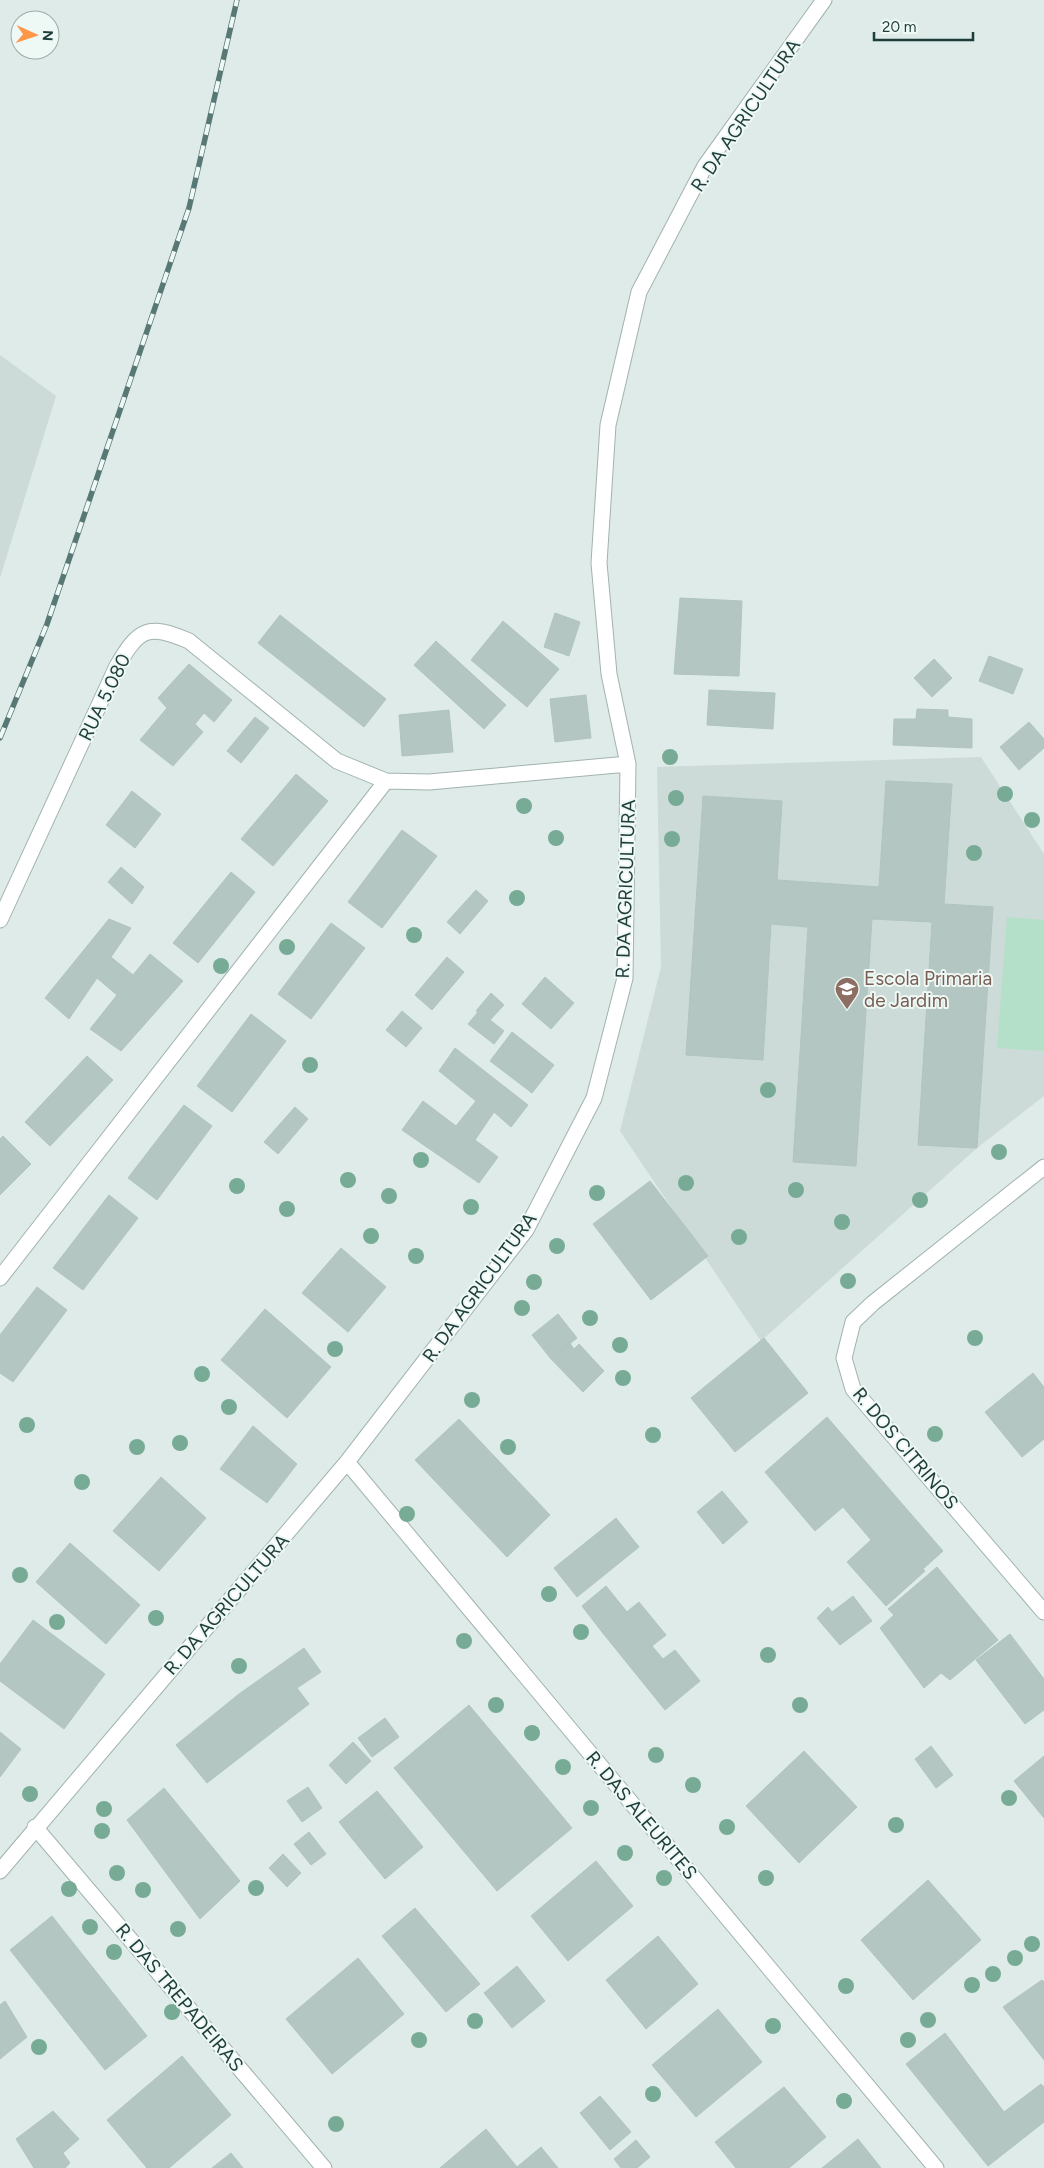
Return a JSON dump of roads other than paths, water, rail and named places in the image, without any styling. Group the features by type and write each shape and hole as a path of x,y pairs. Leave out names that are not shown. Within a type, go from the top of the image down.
{"street":[{"name":"R. DA AGRICULTURA","path":"0,1871 347,1462 526,1230 594,1098 625,978 628,764 609,674 599,563 608,425 639,292 706,166 824,0"},
{"name":"RUA 5.080","path":"0,920 117,666 132,641 149,631 166,631 189,641 336,761 386,781"},
{"path":"0,1278 386,781 429,782 628,764"},
{"name":"R. DOS CITRINOS","path":"1044,1168 873,1303 853,1322 844,1358 853,1389 1044,1612"},
{"name":"R. DAS ALEURITES","path":"347,1462 936,2168"},
{"name":"R. DAS TREPADEIRAS","path":"36,1827 324,2168"}],"railway":[{"path":"0,738 47,624 189,208 237,0"}],"place":[{"name":"Escola Primaria de Jardim","path":"847,1010"}]}
